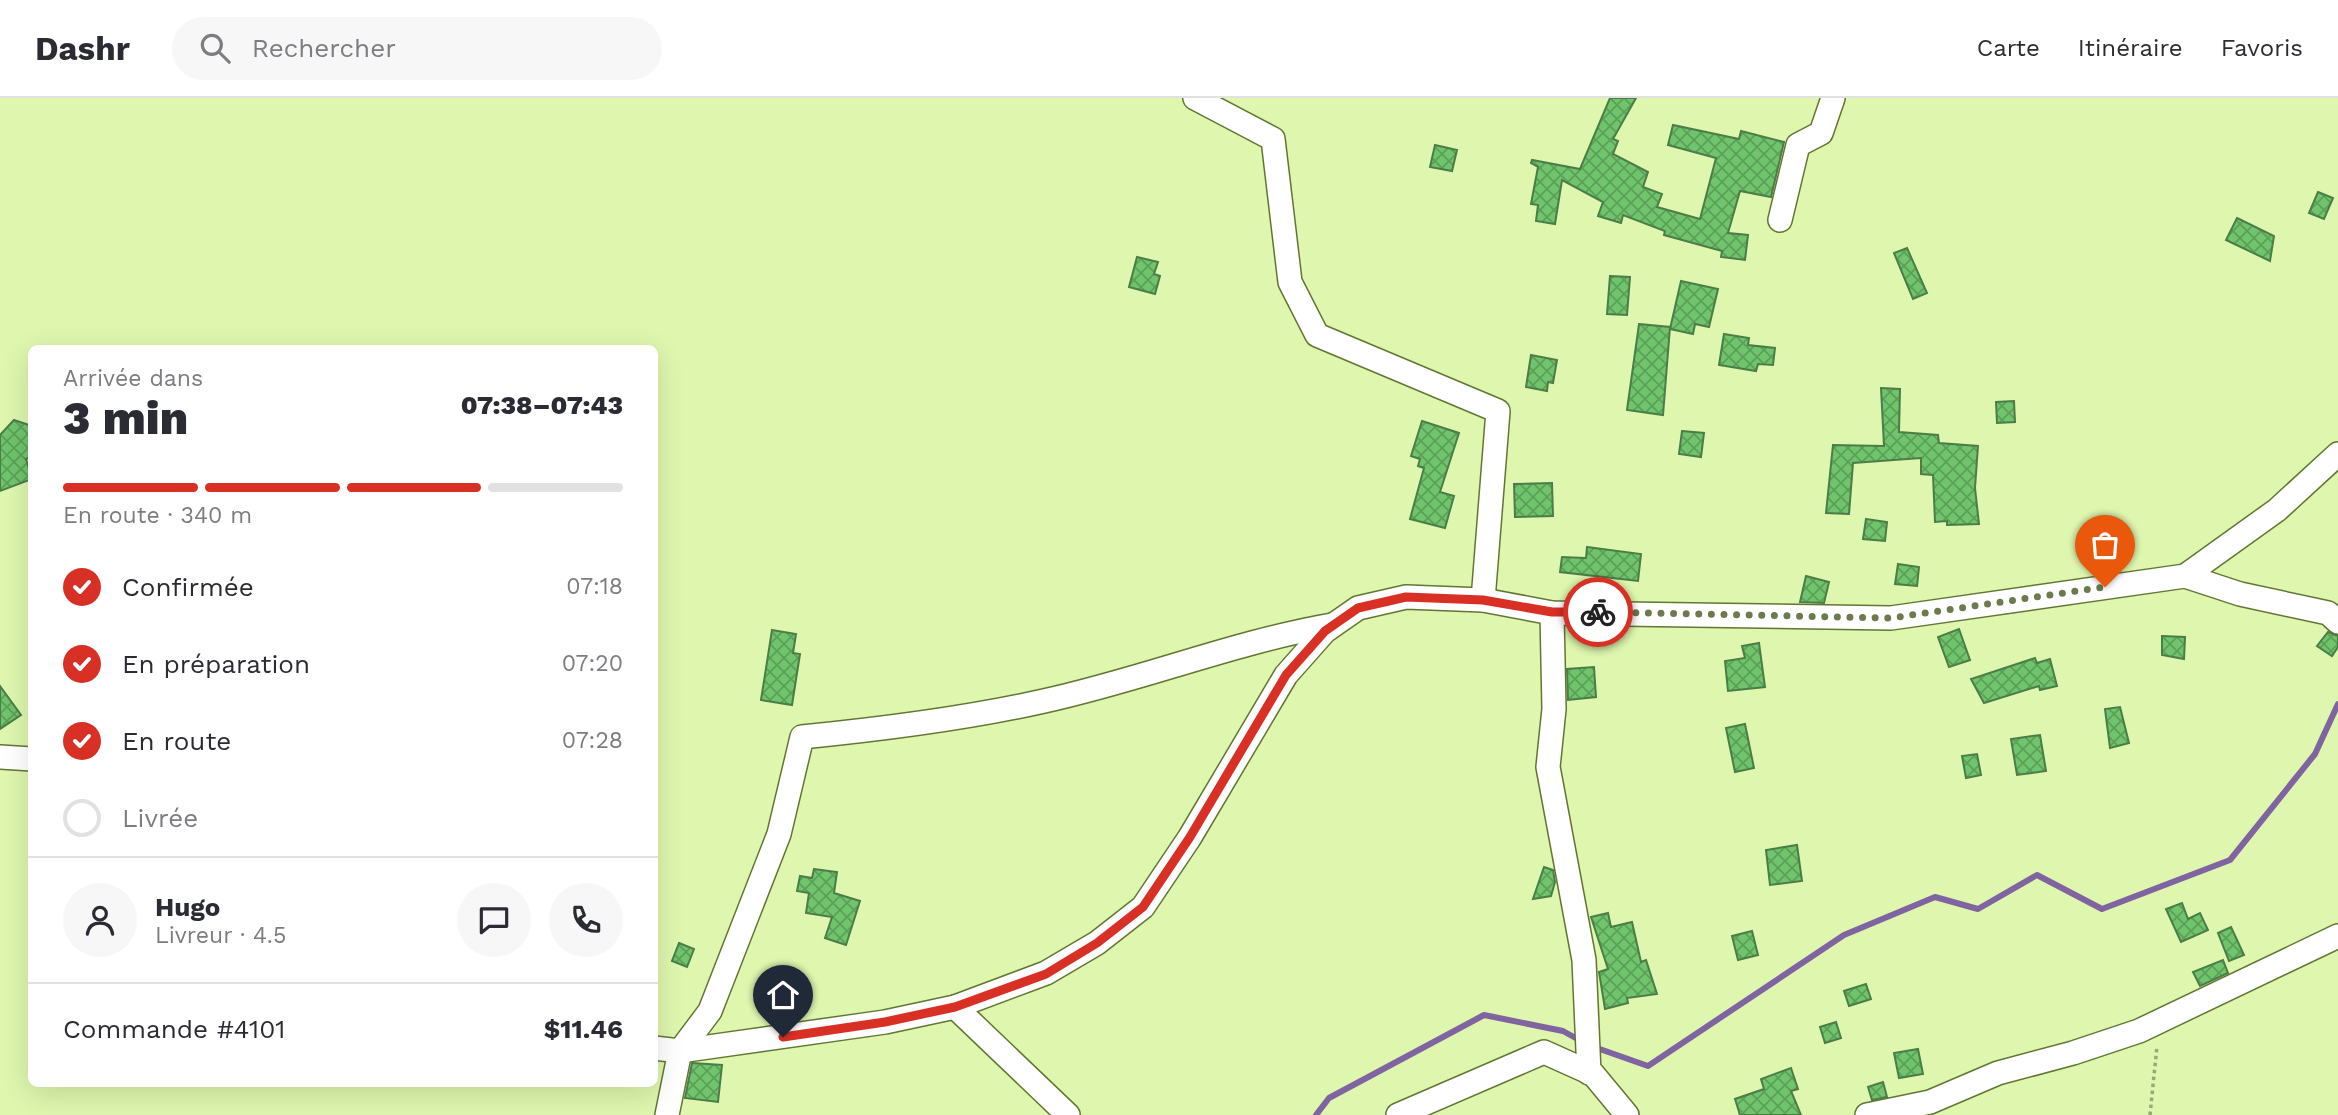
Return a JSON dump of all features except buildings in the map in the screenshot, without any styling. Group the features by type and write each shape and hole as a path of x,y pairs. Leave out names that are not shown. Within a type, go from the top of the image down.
{"street":[{"path":"1195,98 1273,139 1290,282 1317,335 1498,411 1483,600"},
{"path":"1780,220 1798,145 1821,133 1833,98"},
{"path":"2185,576 2277,510 2338,454"},
{"path":"658,1048 680,1051 885,1022 955,1007 1046,974 1097,943 1143,907 1190,837 1286,675 1332,625 1358,608 1406,597 1483,600 1552,612 1891,618 2185,576 2240,594 2328,613 2338,622"},
{"path":"1552,612 1554,709 1548,767 1584,960 1589,1073"},
{"path":"667,1115 680,1051 710,1011 779,834 802,737 917,726 1045,701 1286,633 1332,625"},
{"path":"0,736 15,758"},
{"path":"1867,1115 1930,1102 1998,1073 2073,1053 2139,1031 2338,936"},
{"path":"955,1007 1068,1115"},
{"path":"1398,1115 1544,1052 1589,1073 1627,1115"}],"path":[{"path":"2150,1115 2153,1063 2164,1017"}],"waterway":[{"path":"1594,1047 1648,1066 1844,935 1935,897 1978,909 2037,875 2102,909 2230,860 2315,754 2338,704"},
{"path":"1316,1115 1329,1098 1484,1015 1563,1031 1581,1041"}],"way so far":[{"path":"1598,612 1891,618 2105,587"}],"route":[{"path":"783,1037 885,1022 955,1007 1046,974 1097,943 1143,907 1190,837 1286,675 1325,631 1358,608 1406,597 1483,600 1552,612 1598,612"}]}
